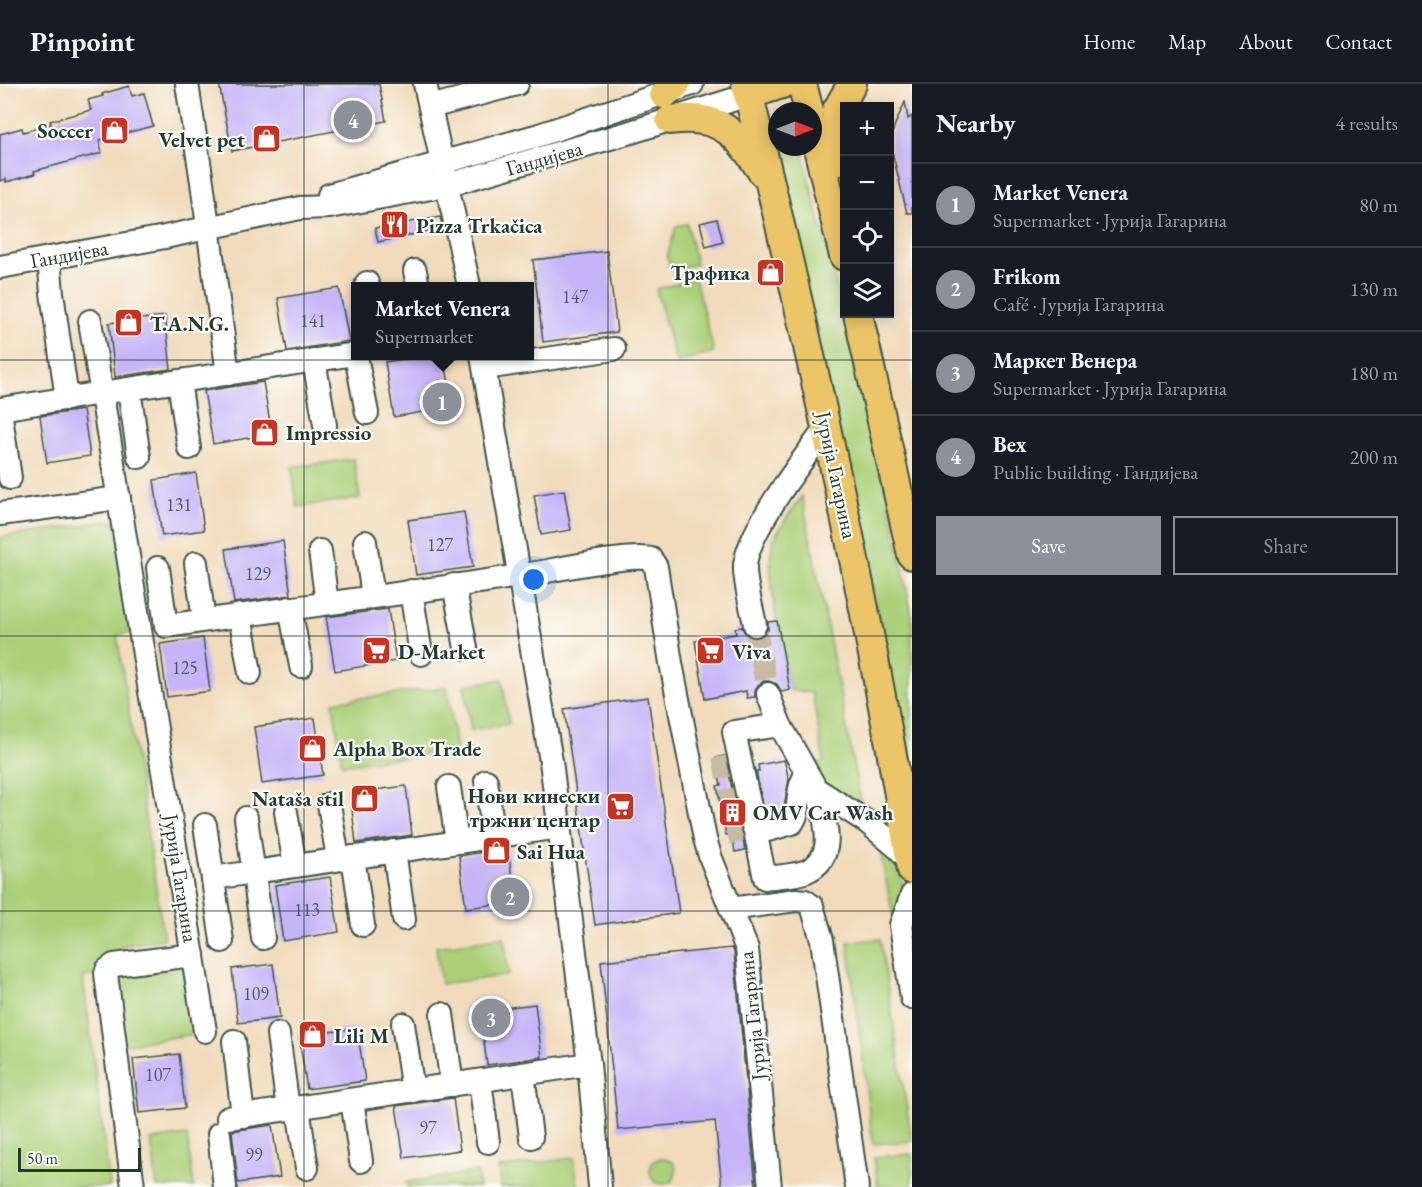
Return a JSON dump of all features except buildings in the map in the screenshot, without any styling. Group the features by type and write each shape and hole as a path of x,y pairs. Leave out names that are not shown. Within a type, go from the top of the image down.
{"main road":[{"name":"Гандијева","path":"747,89 782,84"},
{"path":"802,84 807,102"},
{"path":"830,196 834,123 837,110 852,84"},
{"name":"Јурија Гагарина","path":"747,89 827,427 878,680 911,866"},
{"path":"670,99 691,117 725,128 742,144 771,185"},
{"path":"820,156 840,239"},
{"path":"859,318 912,555"}],"street":[{"path":"187,84 228,374"},
{"path":"425,84 468,282"},
{"path":"430,107 517,84"},
{"name":"Гандијева","path":"0,267 208,228 300,208 329,207 447,185 670,99 693,84"},
{"name":"Гандијева","path":"300,208 327,196 442,162 670,99 747,89"},
{"path":"49,258 67,399"},
{"name":"Јурија Гагарина","path":"90,321 116,391 119,498 193,955 114,965 107,970 133,1187"},
{"path":"534,357 614,350"},
{"path":"10,478 0,409 351,356"},
{"path":"314,360 325,425"},
{"path":"357,360 367,413"},
{"path":"506,360 484,362 536,664 560,827 589,1064 600,1187"},
{"path":"179,381 189,448"},
{"path":"116,391 139,457"},
{"path":"755,625 745,569 752,538 797,468 827,427"},
{"path":"0,514 119,498"},
{"path":"365,542 374,596"},
{"path":"320,551 327,603"},
{"name":"Јурија Гагарина","path":"158,568 166,626 638,557 648,558 654,562 705,839 747,949 770,1187"},
{"path":"196,563 204,620"},
{"path":"454,585 466,648"},
{"path":"411,591 421,654"},
{"path":"290,608 301,666"},
{"path":"240,615 250,673"},
{"path":"768,694 780,725 813,783 827,840 826,849 813,867 799,874 765,878 734,732 780,725"},
{"path":"486,781 494,837"},
{"path":"755,834 792,823 797,814 801,784 813,783 867,822 898,848 911,866"},
{"path":"449,787 457,842"},
{"path":"329,804 363,925"},
{"path":"286,812 295,866"},
{"path":"246,818 263,938"},
{"path":"205,825 222,941"},
{"name":"Јурија Гагарина","path":"213,878 560,827"},
{"path":"394,851 404,919"},
{"path":"912,895 901,925 912,998"},
{"path":"731,909 796,900 805,901 812,906 822,940 857,1187"},
{"path":"193,955 205,1031"},
{"path":"441,1014 452,1085"},
{"path":"403,1024 413,1091"},
{"path":"278,1034 306,1168"},
{"path":"225,1187 234,1041"},
{"path":"230,1122 293,1108 589,1064"},
{"path":"523,1074 531,1137"},
{"path":"480,1081 488,1142"},
{"path":"352,1100 361,1161"}],"green space":[{"path":"777,156 803,156 840,301 840,318 844,318 882,466 912,615 912,786 862,534"},
{"path":"687,224 696,264 671,270 667,257 676,226"},
{"path":"695,279 714,352 676,362 656,289"},
{"path":"354,459 360,498 297,507 292,467"},
{"path":"802,496 862,808 826,785 809,762 824,762 812,693 790,690 779,635 772,590 771,552 777,533"},
{"path":"115,520 135,632 117,635 164,939 121,946 122,961 97,975 83,977 110,1187 0,1187 0,538"},
{"path":"502,679 509,724 471,730 464,685"},
{"path":"447,687 456,750 342,765 333,702"},
{"path":"876,833 896,851 906,902 896,929"},
{"path":"504,937 509,975 441,984 436,947"},
{"path":"880,939 912,1141 873,1144 848,942"},
{"path":"185,968 194,1034 121,1045 117,981 121,976"},
{"path":"187,1135 194,1187 157,1187 151,1140"},
{"path":"912,1154 912,1187 878,1187 874,1157"},
{"path":"574,1158 578,1187 500,1187 498,1168"},
{"path":"663,1158 672,1162 676,1171 672,1180 663,1184 654,1180 650,1171 654,1162"},
{"path":"477,1172 479,1187 407,1187 406,1182"}],"tunnel":[{"path":"755,625 768,694"},
{"path":"723,756 742,850"}],"place":[{"name":"Bex","path":"353,120"},
{"name":"Soccer","path":"114,130"},
{"name":"Velvet pet","path":"266,139"},
{"name":"Pizza Trkačica","path":"395,225"},
{"name":"Трафика","path":"771,272"},
{"name":"T.A.N.G.","path":"129,323"},
{"name":"Market Venera","path":"442,402"},
{"name":"Impressio","path":"265,432"},
{"name":"D-Market","path":"377,651"},
{"name":"Viva","path":"711,651"},
{"name":"Alpha Box Trade","path":"312,748"},
{"name":"Nataša stil","path":"365,798"},
{"name":"Нови кинески тржни центар","path":"621,807"},
{"name":"OMV Car Wash","path":"732,812"},
{"name":"Sai Hua","path":"496,851"},
{"name":"Frikom","path":"510,897"},
{"name":"Маркет Венера","path":"491,1018"},
{"name":"Lili M","path":"313,1035"}]}
